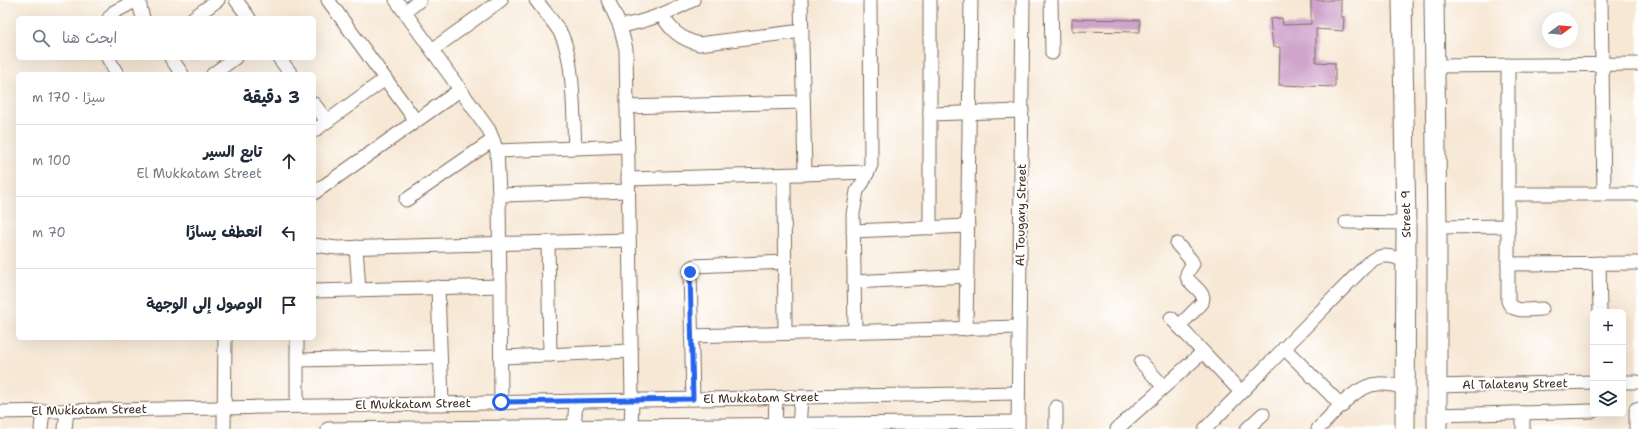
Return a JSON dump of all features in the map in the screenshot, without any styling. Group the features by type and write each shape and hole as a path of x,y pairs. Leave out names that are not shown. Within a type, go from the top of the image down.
{"main road":[{"name":"Street 9","path":"1402,0 1406,223 1405,429"},
{"path":"1434,0 1437,227 1437,422"}],"street":[{"path":"111,16 114,12 137,0"},
{"path":"140,0 140,8 143,16"},
{"path":"196,16 218,0"},
{"path":"236,0 248,16"},
{"path":"328,0 416,121"},
{"path":"396,0 488,130 495,146 499,195 501,402"},
{"path":"404,12 420,0"},
{"path":"432,50 501,0"},
{"path":"536,0 560,32 567,49 570,66 575,148"},
{"path":"608,0 620,26 626,48 630,240 631,427"},
{"path":"620,26 649,20 662,15 678,3 693,0"},
{"path":"801,0 805,174"},
{"path":"855,332 853,231 854,201 856,191 871,165 870,0"},
{"path":"930,0 930,228"},
{"path":"966,329 972,0"},
{"name":"Al Tougary Street","path":"1018,425 1023,0"},
{"path":"1051,0 1052,53"},
{"path":"1600,0 1604,194"},
{"path":"662,15 668,26 676,34 687,41 699,44 802,31"},
{"path":"109,60 116,72"},
{"path":"172,60 181,72"},
{"path":"216,72 232,60"},
{"path":"281,60 290,72"},
{"path":"1435,66 1638,64"},
{"path":"1508,65 1509,304 1517,310 1542,309"},
{"path":"316,129 385,78"},
{"path":"316,192 460,90"},
{"path":"627,107 803,102"},
{"path":"316,107 327,121"},
{"path":"930,114 1022,111"},
{"path":"406,200 495,146 575,148 628,146"},
{"path":"499,195 784,175 868,172"},
{"path":"784,175 785,333"},
{"path":"1508,194 1638,194"},
{"path":"1346,222 1406,223"},
{"path":"853,231 968,226"},
{"path":"1437,227 1508,226"},
{"path":"316,246 326,248 356,248 630,240"},
{"path":"548,243 550,354"},
{"path":"1177,244 1191,260 1192,264 1187,274 1187,278 1200,291 1203,297 1202,303 1175,322 1241,392"},
{"path":"356,248 359,290"},
{"path":"1210,427 1241,392 1374,258 1389,256 1406,262"},
{"path":"693,399 691,268 694,266 784,262"},
{"path":"1599,263 1600,309"},
{"path":"1508,264 1638,263"},
{"path":"854,282 967,276"},
{"path":"316,291 500,286"},
{"path":"438,287 442,404"},
{"path":"691,336 1019,327"},
{"path":"224,429 225,340"},
{"path":"297,340 297,406"},
{"path":"1284,348 1342,406"},
{"path":"501,357 631,351"},
{"path":"1117,429 1203,352"},
{"path":"297,360 440,357"},
{"path":"1141,362 1164,387"},
{"name":"Al Talateny Street","path":"1438,386 1590,382"},
{"path":"1626,382 1638,382"},
{"path":"1318,429 1355,393 1367,386 1380,383 1405,388"},
{"name":"El Mukkatam Street","path":"0,412 1018,393"},
{"path":"799,427 801,397"},
{"path":"775,427 776,398"},
{"path":"574,428 576,401"},
{"path":"1056,407 1056,429"},
{"path":"41,429 43,410"},
{"path":"65,429 67,410"},
{"path":"1632,410 1636,429"},
{"path":"1437,422 1523,413 1590,411"},
{"path":"1523,413 1523,429"},
{"path":"1247,429 1263,414"},
{"name":"El Mukkatam Street","path":"328,429 1018,425"}],"building":[{"path":"1311,0 1341,0 1341,17 1344,17 1343,31 1316,29 1316,62 1335,63 1335,87 1279,85 1280,47 1273,47 1270,19 1282,18 1283,25 1311,24"},
{"path":"1072,19 1140,20 1140,32 1072,31"}],"route":[{"path":"501,402 693,399 690,272"}]}
